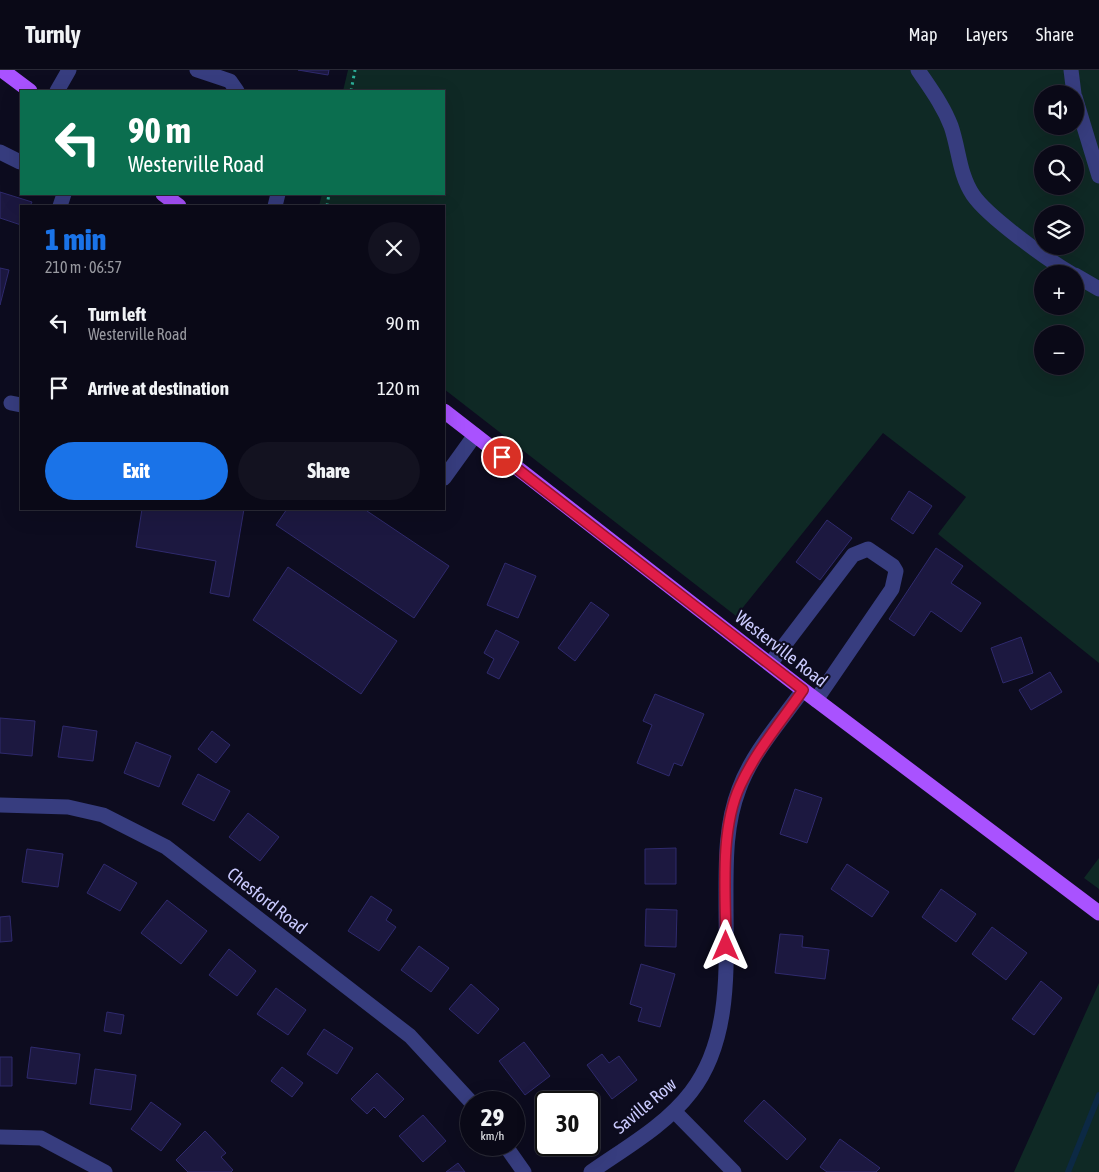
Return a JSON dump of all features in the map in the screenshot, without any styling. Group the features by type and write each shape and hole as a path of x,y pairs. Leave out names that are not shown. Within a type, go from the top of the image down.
{"main road":[{"path":"2,70 29,90"},
{"path":"164,195 178,205"},
{"name":"Westerville Road","path":"445,412 816,700 1099,913"}],"street":[{"path":"58,90 68,70"},
{"path":"197,70 230,81 236,90"},
{"path":"918,70 942,106 952,128 961,170 973,196 996,218 1059,265"},
{"path":"1071,70 1073,85"},
{"path":"1084,129 1099,176"},
{"path":"0,152 20,162"},
{"path":"1084,281 1099,289"},
{"path":"445,477 475,435"},
{"path":"770,664 854,555 868,549 887,561 896,571 892,588 816,700"},
{"name":"Saville Row","path":"591,1172 649,1132 674,1111 691,1093 706,1069 717,1037 724,1003 726,855 730,819 739,788 771,734 803,690"},
{"name":"Chesford Road","path":"0,805 37,804 68,807 103,816 166,847 410,1036 462,1091"},
{"path":"674,1111 734,1172"},
{"path":"0,1137 42,1138 105,1172"},
{"path":"513,1156 524,1172"}],"path":[{"path":"350,90 355,70"}],"green space":[{"path":"348,70 1099,70 1099,663 938,534 966,497 883,433 736,616 445,390 445,205 319,205 322,195 445,195 445,90 343,90"},
{"path":"1099,858 1099,889 1084,878"},
{"path":"1099,983 1099,1172 1014,1172"}],"building":[{"path":"298,70 329,70 328,75"},
{"path":"0,192 32,202 30,205 20,205 20,225 0,218"},
{"path":"0,268 9,270 0,305"},
{"path":"909,491 932,506 913,534 891,519"},
{"path":"142,510 244,510 229,597 210,593 216,561 136,547"},
{"path":"286,510 368,510 449,566 414,618 276,525"},
{"path":"827,520 852,538 820,580 796,562"},
{"path":"936,548 963,566 951,583 981,603 961,632 931,611 914,636 889,619"},
{"path":"505,563 536,576 518,618 487,605"},
{"path":"288,567 397,641 361,694 253,620"},
{"path":"591,602 609,615 575,661 558,648"},
{"path":"496,630 519,642 499,679 487,673 494,659 484,653"},
{"path":"1021,637 1033,673 1003,683 991,648"},
{"path":"1050,672 1062,692 1031,710 1019,690"},
{"path":"655,694 704,714 682,766 674,763 669,776 637,763 652,725 643,721"},
{"path":"0,718 35,721 32,756 0,753"},
{"path":"63,726 97,731 93,761 58,757"},
{"path":"212,731 230,745 216,763 198,749"},
{"path":"136,742 171,756 159,787 124,773"},
{"path":"198,774 230,791 214,821 182,804"},
{"path":"795,789 822,798 807,843 780,834"},
{"path":"248,813 279,837 260,861 229,837"},
{"path":"676,848 676,884 645,884 645,849"},
{"path":"27,849 63,854 58,887 22,882"},
{"path":"104,864 137,883 120,911 87,893"},
{"path":"847,864 889,892 872,917 831,889"},
{"path":"941,889 976,914 956,942 922,917"},
{"path":"371,896 392,910 386,920 396,927 379,951 348,931"},
{"path":"167,900 207,931 181,964 141,933"},
{"path":"646,909 677,910 676,947 645,946"},
{"path":"10,916 12,941 0,942 0,917"},
{"path":"992,927 1027,953 1006,980 972,954"},
{"path":"780,934 803,936 802,947 829,950 825,979 775,973"},
{"path":"419,946 449,968 431,992 401,970"},
{"path":"229,949 256,971 237,996 209,975"},
{"path":"641,964 675,974 660,1027 638,1021 642,1008 630,1004"},
{"path":"1041,981 1062,998 1034,1035 1012,1019"},
{"path":"471,984 499,1009 478,1034 449,1009"},
{"path":"276,988 306,1010 288,1035 257,1014"},
{"path":"107,1012 124,1015 121,1034 104,1031"},
{"path":"324,1029 353,1048 337,1074 307,1054"},
{"path":"524,1042 550,1076 525,1095 525,1091 522,1091 499,1061"},
{"path":"31,1047 80,1054 76,1084 27,1078"},
{"path":"602,1054 609,1063 619,1056 637,1080 612,1099 587,1065"},
{"path":"0,1057 12,1057 12,1086 0,1086"},
{"path":"282,1067 303,1083 292,1097 271,1081"},
{"path":"95,1069 136,1075 131,1110 90,1104"},
{"path":"377,1073 404,1099 385,1118 374,1107 367,1114 351,1099"},
{"path":"764,1100 806,1139 787,1160 744,1121"},
{"path":"151,1102 181,1124 161,1151 131,1129"},
{"path":"423,1115 446,1141 423,1162 399,1136"},
{"path":"205,1131 226,1153 221,1157 233,1170 231,1172 188,1172 176,1160"},
{"path":"840,1139 880,1168 876,1172 827,1172 820,1167"},
{"path":"458,1163 465,1172 446,1172"}],"waterway":[{"path":"1068,1172 1099,1095"}],"route":[{"path":"502,457 803,690 771,734 739,788 730,819 726,855 726,946"}]}
